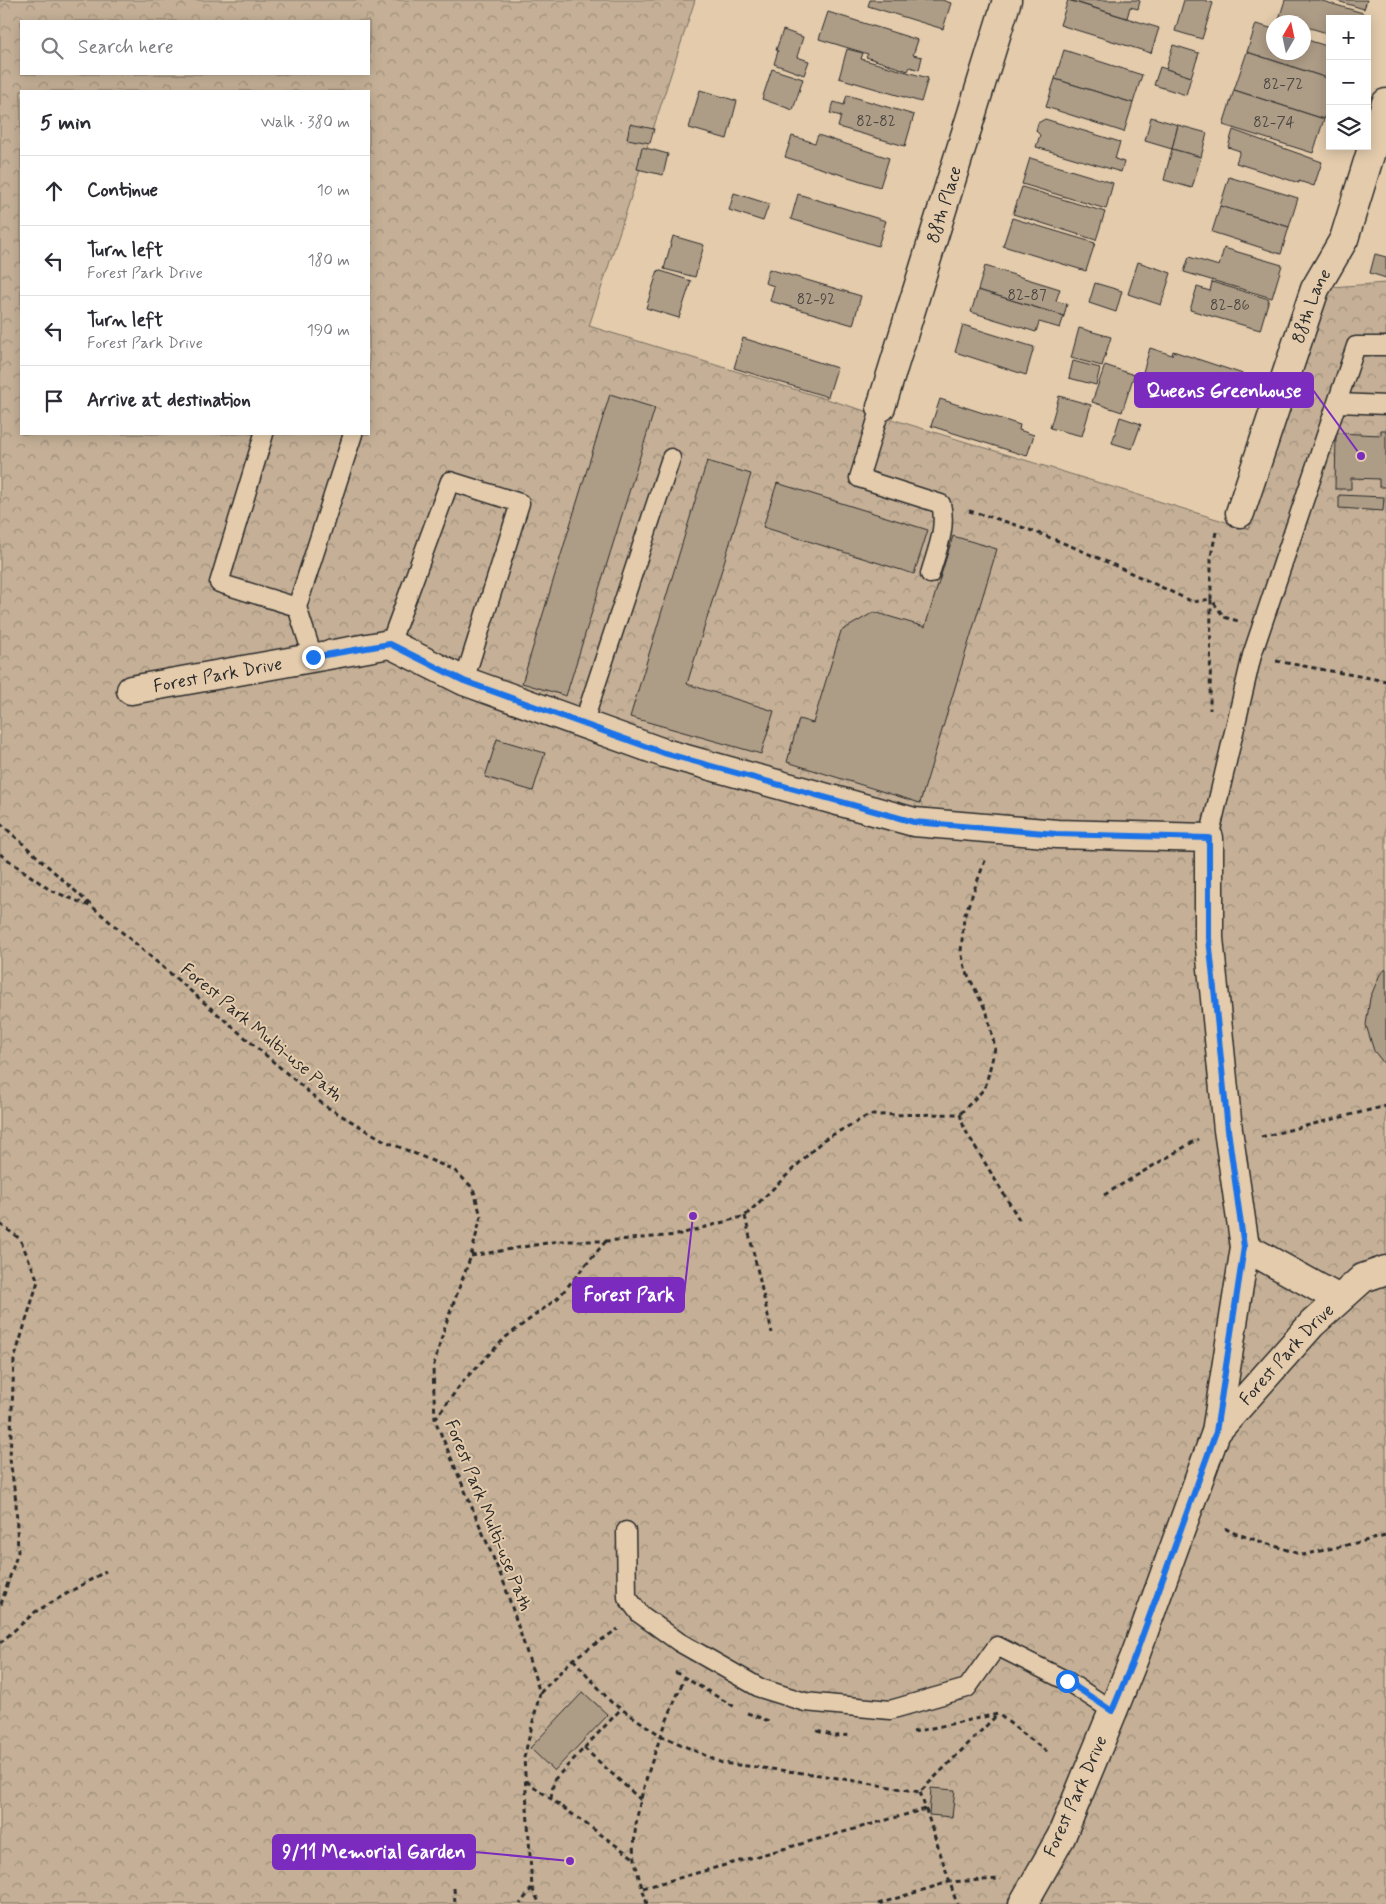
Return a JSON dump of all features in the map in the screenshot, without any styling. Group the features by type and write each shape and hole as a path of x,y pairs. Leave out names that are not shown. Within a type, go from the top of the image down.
{"street":[{"name":"88th Place","path":"881,408 1007,0"},
{"name":"88th Lane","path":"1240,513 1315,289 1344,239 1386,103"},
{"path":"390,644 464,681 664,753 914,822 1056,834 1209,838"},
{"name":"Forest Park Drive","path":"131,690 390,644"},
{"name":"Forest Park Drive","path":"1023,1904 1061,1836 1135,1656 1216,1432 1244,1247 1228,1130 1209,938 1209,838"},
{"name":"Forest Park Drive","path":"1244,1247 1339,1299"},
{"name":"Forest Park Drive","path":"1216,1432 1312,1324 1363,1278 1386,1270"}],"lane":[{"path":"1209,838 1252,655 1356,346 1386,346"},
{"path":"1338,403 1386,405"},
{"path":"881,408 859,478 941,504 944,517 942,533 930,574"},
{"path":"264,435 219,583 296,608"},
{"path":"313,657 296,608 353,435"},
{"path":"583,724 671,458"},
{"path":"390,644 450,481 520,503 464,681"},
{"path":"626,1531 627,1597 640,1614 679,1642 760,1688 805,1702 890,1710 967,1688 997,1646 1067,1681 1112,1711"}],"path":[{"path":"941,504 1007,521 1072,547 1193,602 1211,599"},
{"path":"1252,655 1386,680"},
{"name":"Forest Park Multi-use Path","path":"0,823 95,909 325,1106 385,1142 454,1170 473,1188 481,1216 471,1256 445,1326 434,1368 435,1420 504,1583 540,1693"},
{"path":"471,1256 558,1241 606,1241 677,1235 745,1216 823,1140 869,1115 960,1114 985,1088 995,1048 987,1013 966,971 961,952 964,917 989,851"},
{"name":"Forest Park Multi-use Path","path":"0,854 50,890 95,909"},
{"path":"1255,1138 1386,1106"},
{"path":"960,1114 964,1128 1020,1221"},
{"path":"1104,1195 1200,1138"},
{"path":"745,1216 772,1333"},
{"path":"0,1224 20,1239 38,1281 14,1360 10,1459 16,1502 18,1552 0,1607"},
{"path":"435,1420 465,1379 506,1337 558,1298 606,1241"},
{"path":"1225,1528 1231,1532 1303,1555 1386,1536"},
{"path":"0,1643 35,1612 106,1571"},
{"path":"540,1904 532,1888 524,1758 540,1693 573,1659 640,1614"},
{"path":"573,1659 611,1702 660,1736 722,1763 820,1775 920,1792"},
{"path":"647,1904 635,1860 635,1825 660,1736 684,1679"},
{"path":"551,1798 554,1780 621,1708"},
{"path":"920,1792 998,1714"},
{"path":"584,1748 642,1801"},
{"path":"526,1780 635,1860"},
{"path":"920,1792 957,1904"},
{"path":"643,1888 926,1809"},
{"path":"878,1904 949,1882 1010,1878"},
{"path":"454,1888 455,1904"},
{"path":"520,1904 532,1888"}],"green space":[{"path":"0,0 695,0 589,326 1249,529 1331,287 1386,283 1386,1904 0,1904"}],"building":[{"path":"870,0 942,0 951,3 943,29 868,6"},
{"path":"1068,0 1159,28 1151,53 1060,25"},
{"path":"1069,0 1140,1 1138,9 1130,7 1127,18"},
{"path":"1184,0 1204,0 1213,3 1202,39 1175,31"},
{"path":"1285,0 1319,0 1363,13 1362,15 1326,15 1326,33 1311,28 1311,15 1280,15"},
{"path":"1334,0 1367,0 1364,9"},
{"path":"828,12 918,40 913,55 922,57 919,70 910,67 908,71 866,57 868,54 819,39"},
{"path":"1256,24 1266,27 1266,58 1247,52"},
{"path":"783,30 803,37 797,57 809,61 804,75 774,64 778,51 776,50"},
{"path":"1311,41 1326,46 1326,78 1272,60 1311,60"},
{"path":"1173,45 1199,53 1191,77 1166,69"},
{"path":"847,49 863,53 861,59 928,78 921,102 839,78"},
{"path":"1064,50 1142,75 1133,103 1055,79"},
{"path":"1247,52 1266,58 1266,60 1272,60 1326,78 1326,113 1324,119 1234,90"},
{"path":"1160,67 1191,77 1186,95 1154,85"},
{"path":"772,69 803,79 793,110 762,99"},
{"path":"1055,79 1133,103 1124,132 1046,107"},
{"path":"700,90 737,101 727,139 689,128"},
{"path":"1234,90 1324,119 1313,153 1223,125"},
{"path":"847,95 914,115 905,146 838,127 841,116 830,113 834,102 844,105"},
{"path":"1151,117 1178,125 1172,149 1145,141"},
{"path":"1045,119 1120,142 1115,159 1124,162 1121,172 1036,147 1040,135 1036,131 1038,123"},
{"path":"630,124 654,129 650,143 627,139"},
{"path":"1178,125 1207,133 1201,157 1172,149"},
{"path":"1233,130 1322,162 1314,186 1236,163 1240,151 1228,147"},
{"path":"818,135 889,158 880,187 785,157 792,136 815,143"},
{"path":"642,147 668,154 663,175 637,169"},
{"path":"1172,149 1201,157 1192,188 1164,180"},
{"path":"1030,158 1113,183 1106,209 1022,184"},
{"path":"1229,177 1298,198 1289,227 1220,206"},
{"path":"1022,187 1105,212 1096,240 1013,214"},
{"path":"734,193 769,204 763,221 729,210"},
{"path":"798,194 886,221 878,246 791,219"},
{"path":"1220,206 1289,227 1281,254 1212,232"},
{"path":"1012,218 1095,243 1086,271 1003,246"},
{"path":"673,236 704,245 695,277 664,269"},
{"path":"1224,248 1282,265 1272,298 1184,272 1189,257 1219,266"},
{"path":"1375,254 1386,257 1386,278 1370,273"},
{"path":"1138,262 1171,273 1161,305 1128,294"},
{"path":"985,266 1060,289 1056,301 1067,304 1064,316 978,290"},
{"path":"769,269 861,296 853,325 770,301 774,286 765,283"},
{"path":"658,270 691,281 679,318 646,308"},
{"path":"1212,282 1269,299 1260,330 1190,310 1197,287 1210,291"},
{"path":"1095,283 1122,291 1116,312 1089,303"},
{"path":"978,290 1064,316 1060,328 1039,322 1036,332 971,312"},
{"path":"963,325 1034,347 1026,375 955,352"},
{"path":"1079,328 1111,337 1102,366 1071,358"},
{"path":"743,338 837,368 828,397 734,368"},
{"path":"1150,348 1172,355 1173,351 1246,375 1236,404 1164,380 1162,386 1141,379"},
{"path":"1073,361 1100,368 1096,385 1069,378"},
{"path":"1105,365 1134,375 1122,412 1092,402"},
{"path":"610,394 655,408 566,696 522,683"},
{"path":"1059,396 1091,405 1082,436 1050,428"},
{"path":"940,399 1020,425 1019,430 1034,435 1027,456 931,426"},
{"path":"1120,417 1141,424 1132,449 1112,443"},
{"path":"1381,430 1386,430 1386,487 1379,487 1379,479 1351,478 1351,489 1335,489 1336,433 1381,435"},
{"path":"707,461 751,474 687,684 774,711 761,754 630,717"},
{"path":"777,483 928,530 914,574 763,527"},
{"path":"1339,495 1384,497 1383,511 1339,508"},
{"path":"953,536 997,549 920,803 787,762 799,719 813,723 841,631 874,612 925,627"},
{"path":"497,739 545,753 533,791 485,777"},
{"path":"1386,969 1386,1066 1374,1051 1366,1025 1370,998 1380,974"},
{"path":"583,1692 608,1715 554,1771 530,1748"},
{"path":"931,1788 955,1790 952,1817 929,1815"}],"place":[{"name":"Queens Greenhouse","path":"1361,456"},
{"name":"Forest Park","path":"693,1216"},
{"name":"9/11 Memorial Garden","path":"570,1861"}],"route":[{"path":"313,657 390,644 464,681 664,753 914,822 1056,834 1209,838 1209,938 1228,1130 1244,1247 1216,1432 1135,1656 1112,1711 1067,1681"}]}
